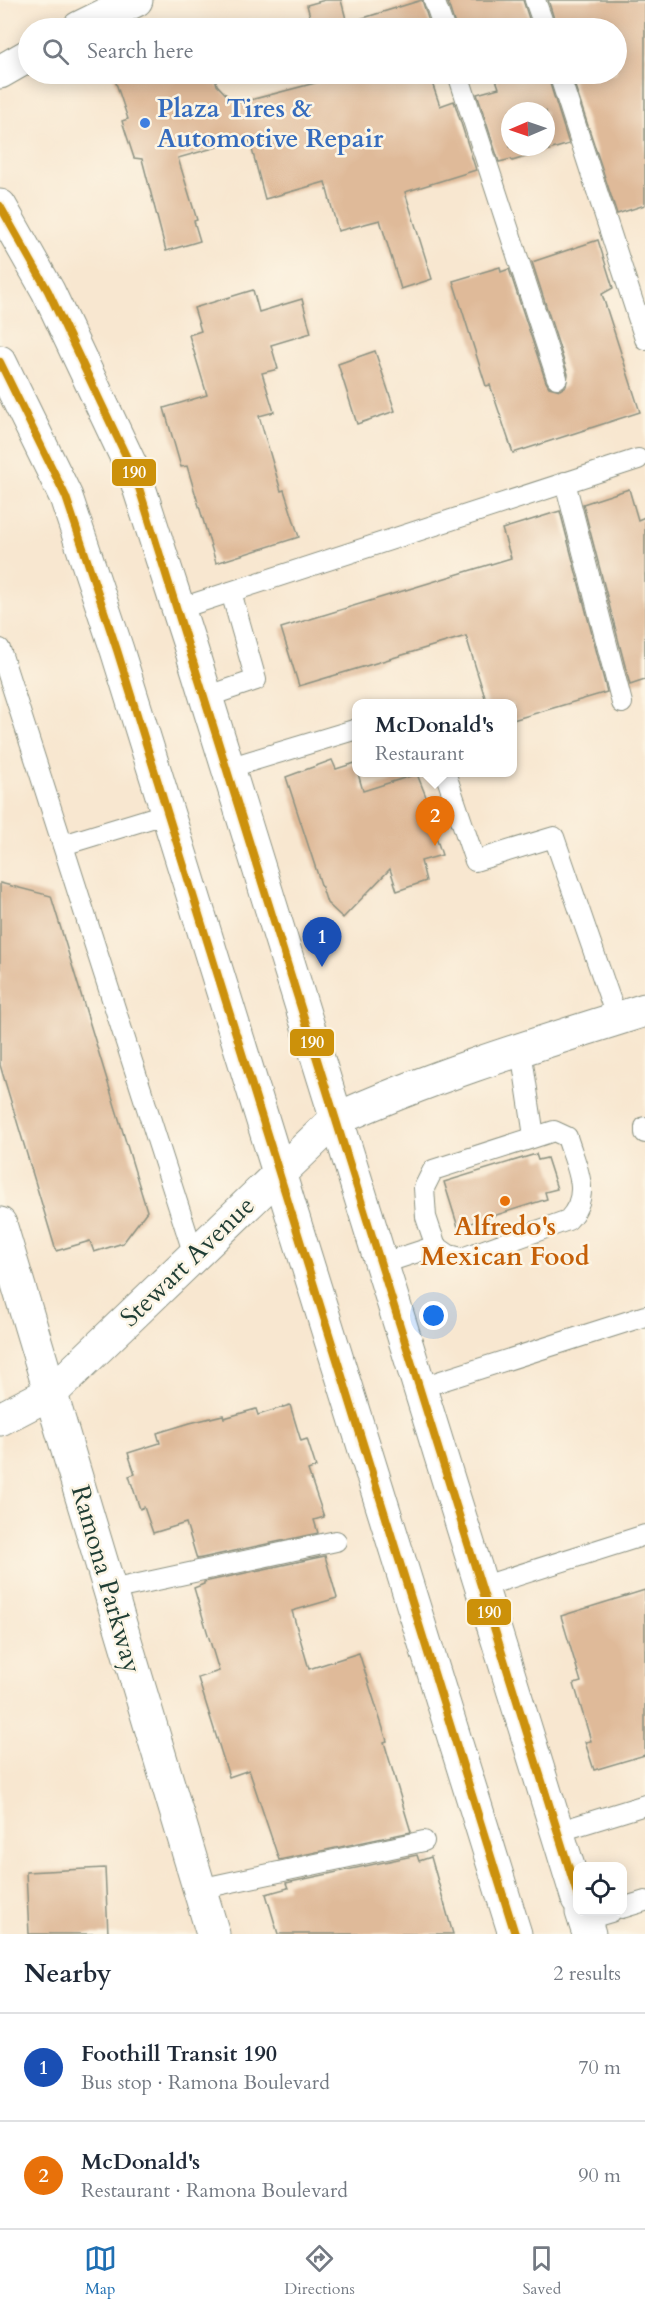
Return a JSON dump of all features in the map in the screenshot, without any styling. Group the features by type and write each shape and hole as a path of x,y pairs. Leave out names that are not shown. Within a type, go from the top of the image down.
{"main road":[{"path":"99,18 136,0"},
{"path":"0,72 18,62"},
{"path":"0,206 48,291 135,475 206,697 557,1832 573,1874"},
{"path":"0,362 66,497 117,650 515,1934"},
{"name":"Stewart Avenue","path":"0,1419 52,1392 335,1120 395,1093 631,1014"},
{"name":"Ramona Parkway","path":"0,1224 213,1934"}],"lane":[{"path":"435,0 441,18"},
{"path":"535,0 541,18"},
{"path":"461,84 557,378"},
{"path":"562,84 645,339"},
{"path":"178,609 638,459"},
{"path":"565,482 622,703"},
{"path":"206,697 256,680 231,592"},
{"path":"0,649 194,1255"},
{"path":"228,768 352,731"},
{"path":"447,777 475,861 554,837 631,1014"},
{"path":"63,845 168,813"},
{"path":"521,1050 534,1136"},
{"path":"645,1127 645,1133"},
{"path":"554,1131 567,1137 583,1193 578,1209 568,1220 462,1257 449,1255 436,1246 426,1217 424,1188 434,1170 554,1131"},
{"path":"381,1264 436,1246"},
{"path":"419,1388 645,1316"},
{"path":"481,1587 645,1535"},
{"path":"111,1590 336,1541"},
{"path":"557,1832 645,1805"},
{"path":"199,1889 424,1841"},
{"path":"627,1906 645,1900"}],"building":[{"path":"325,0 341,0 346,18 310,18 307,5"},
{"path":"422,0 428,18 363,18"},
{"path":"447,0 523,0 529,18 453,18"},
{"path":"548,0 645,0 645,205 617,214 574,84 627,84 627,18 554,18"},
{"path":"116,84 217,84 235,104 311,84 432,84 440,106 454,101 476,170 405,192 432,279 401,289 380,220 338,231 325,182 265,199 249,138 178,158 197,220 194,221 200,241 166,251 142,159 134,158 122,121 128,119"},
{"path":"498,84 550,84 569,144 555,148 555,102 501,102 501,156 529,156 499,162 477,94 499,88"},
{"path":"598,240 613,288 602,294 640,412 513,453 490,385 486,386 453,281 500,267 501,272 509,269 546,382 549,387 560,390 566,386 568,374 532,262"},
{"path":"253,290 259,312 302,299 311,333 271,345 278,369 262,373 274,412 259,416 281,491 284,490 299,537 216,563 187,466 181,467 164,408 207,395 189,335 201,331 194,308"},
{"path":"375,351 395,411 357,424 338,364"},
{"path":"629,489 638,520 645,517 645,680 630,685 583,504"},
{"path":"560,511 607,692 517,719 517,699 485,699 466,636 299,686 281,628 511,558 502,529"},
{"path":"332,760 336,769 352,764 352,777 359,777 363,791 407,777 418,777 438,827 433,828 442,855 421,861 426,881 397,891 390,869 343,918 327,903 286,777"},
{"path":"0,883 51,896 147,1211 123,1243 94,1252 90,1241 56,1251 0,1065"},
{"path":"536,1154 538,1160 547,1158 557,1189 545,1192 547,1199 458,1227 444,1182"},
{"path":"290,1405 301,1441 307,1439 316,1467 308,1470 324,1517 314,1520 318,1533 197,1559 186,1523 153,1533 144,1507 140,1509 129,1476 135,1474 128,1453 160,1443 157,1433 190,1423 223,1415 224,1418 256,1409 258,1415"},
{"path":"325,1556 337,1598 292,1611 309,1669 359,1653 387,1741 384,1742 411,1832 279,1860 249,1770 229,1777 198,1678 219,1671 194,1588 204,1582"},
{"path":"645,1590 645,1755 594,1770 585,1742 591,1741 574,1684 581,1682 561,1616"},
{"path":"417,1855 419,1861 431,1857 453,1934 278,1934 266,1894 288,1888 286,1883"},
{"path":"105,1868 108,1934 29,1934 26,1872"}],"transit line":[{"name":"190","path":"0,206 48,291 135,475 573,1881"},
{"name":"190","path":"0,362 66,497 117,650 515,1934"}],"place":[{"name":"Plaza Tires & Automotive Repair","path":"145,123"},
{"name":"McDonald's","path":"435,846"},
{"name":"Foothill Transit 190","path":"322,967"},
{"name":"Alfredo's Mexican Food","path":"505,1201"}]}
